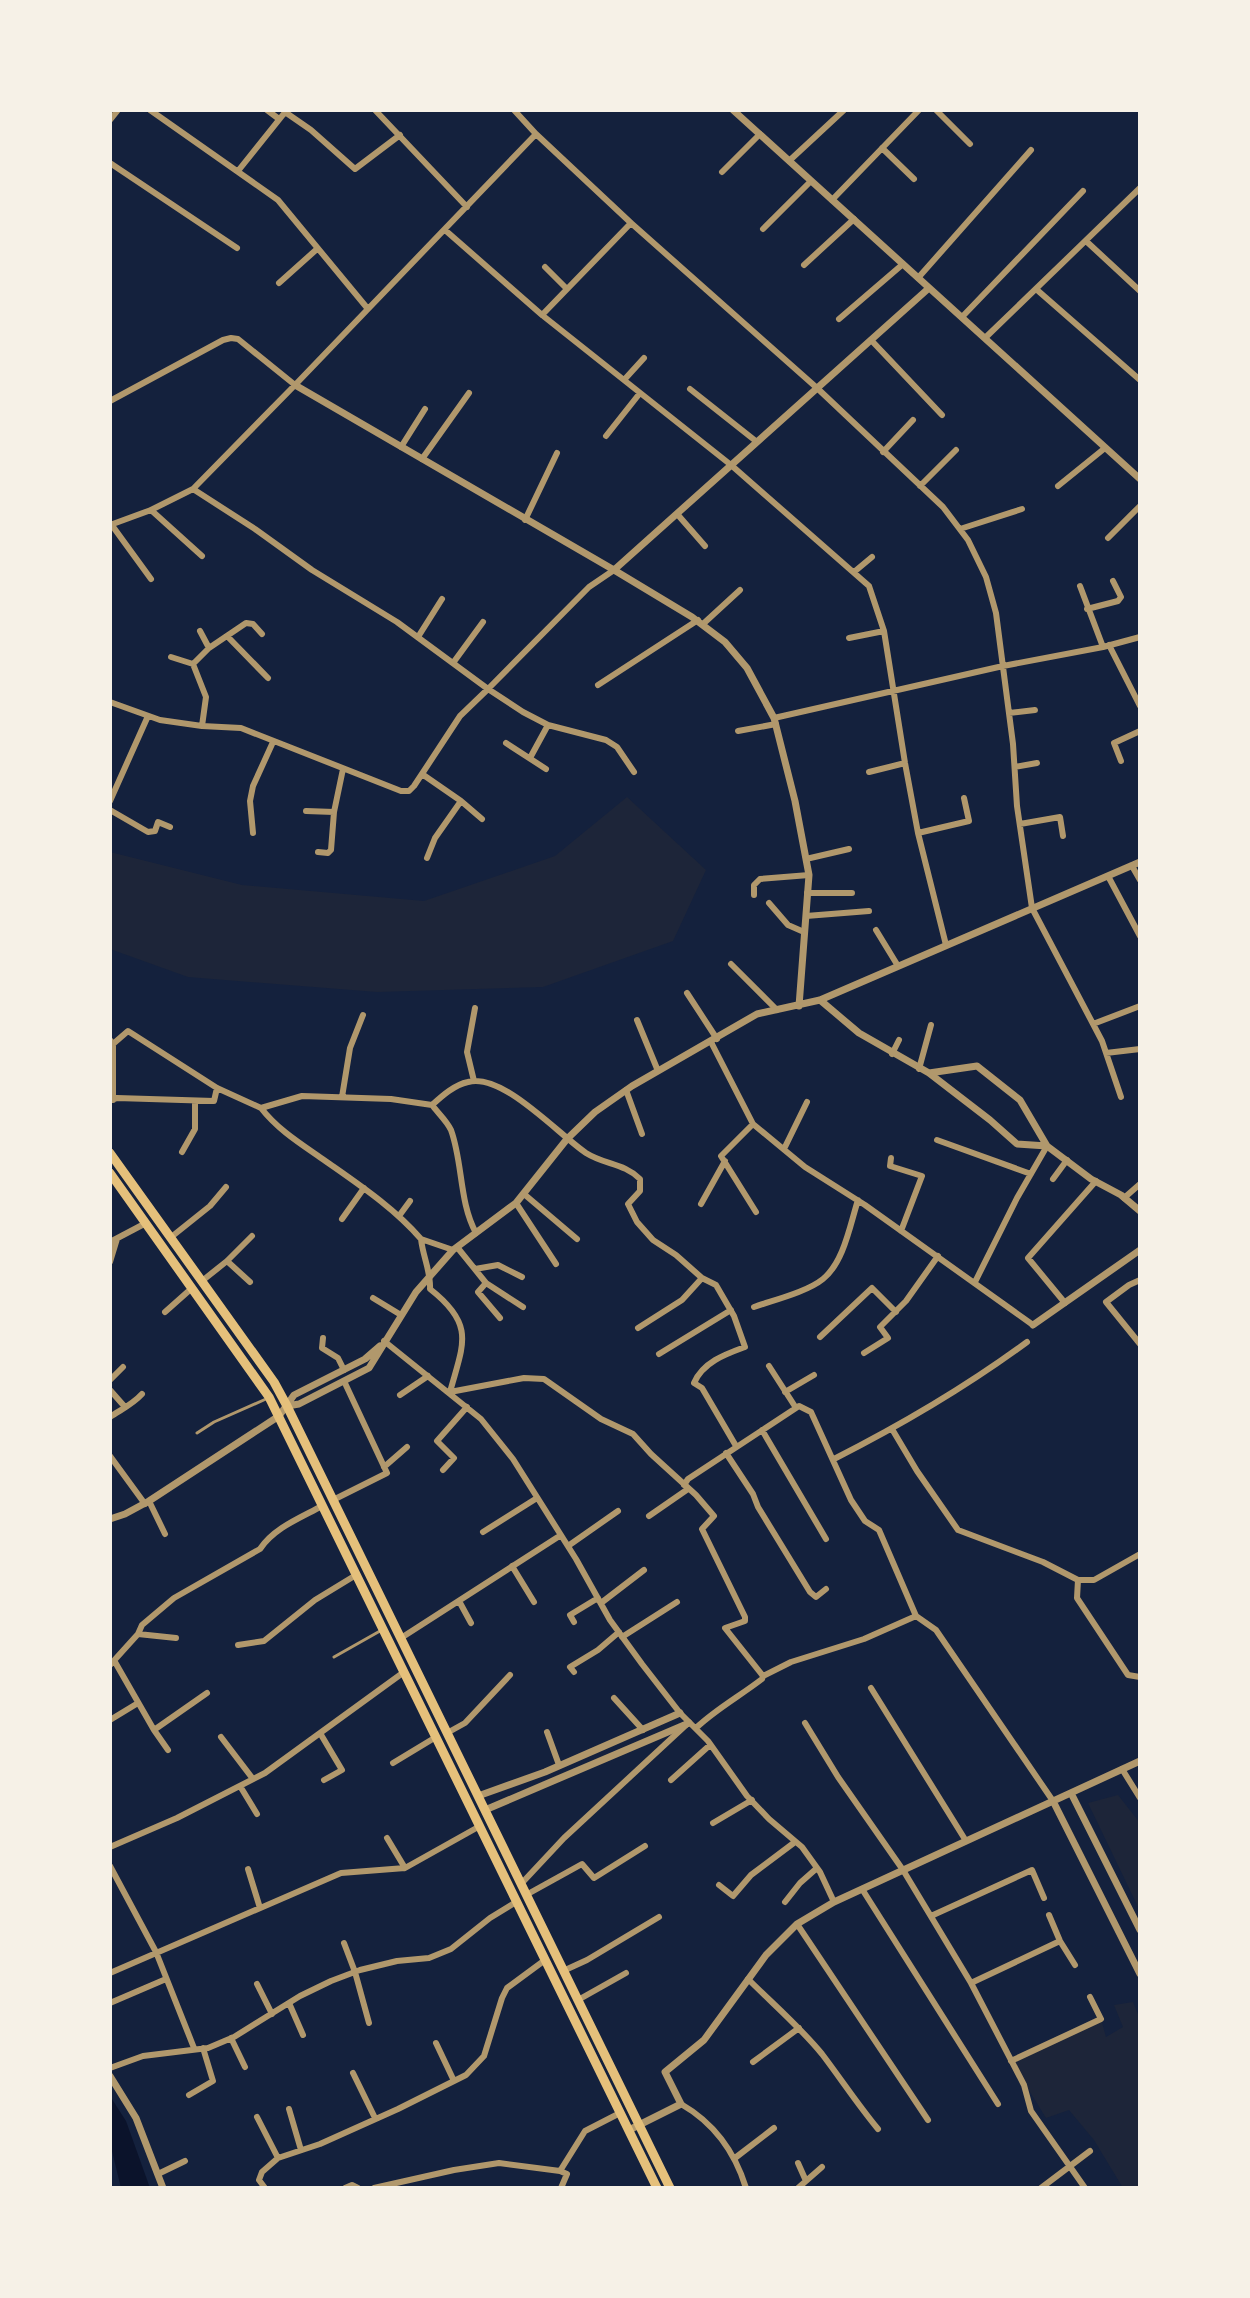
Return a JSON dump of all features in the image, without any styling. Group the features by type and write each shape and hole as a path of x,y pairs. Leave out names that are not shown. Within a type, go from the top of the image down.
{"main road":[{"path":"110,1153 274,1382 287,1406 670,2188"},
{"path":"112,1180 269,1397 657,2188"},
{"path":"474,1815 485,1810"},
{"path":"620,2113 630,2108"}],"street":[{"path":"110,120 118,110"},
{"path":"150,110 278,200 368,309"},
{"path":"267,110 279,119"},
{"path":"375,110 467,207"},
{"path":"514,110 631,223 817,388 943,507 968,540 986,577 996,613 1032,908 1093,1024 1121,1097"},
{"path":"733,110 1140,479"},
{"path":"789,161 844,110"},
{"path":"832,200 919,110"},
{"path":"936,110 970,144"},
{"path":"238,171 286,111 321,137 355,169 400,135"},
{"path":"151,579 110,524 151,510 193,489 536,134"},
{"path":"722,172 760,134"},
{"path":"882,148 914,179"},
{"path":"918,278 1031,150"},
{"path":"110,163 237,248"},
{"path":"763,229 811,181"},
{"path":"962,317 1083,191"},
{"path":"985,338 1138,194"},
{"path":"804,265 854,219"},
{"path":"542,315 631,223"},
{"path":"445,230 542,315 731,465 869,586 884,631 918,833 946,945"},
{"path":"1086,241 1140,291"},
{"path":"279,283 317,249"},
{"path":"839,319 903,264"},
{"path":"545,267 567,289"},
{"path":"110,702 160,720 241,728 401,791 409,791 460,716 589,587 614,570 678,515 929,288"},
{"path":"1036,289 1140,380"},
{"path":"110,401 231,338 238,339 295,385 614,570 701,622 725,642 747,668 775,721 795,801 809,875 799,1006"},
{"path":"871,340 942,415"},
{"path":"624,380 644,358"},
{"path":"690,389 757,442"},
{"path":"422,459 469,393"},
{"path":"606,436 640,393"},
{"path":"401,447 425,409"},
{"path":"883,452 913,420"},
{"path":"1058,486 1105,448"},
{"path":"920,486 956,450"},
{"path":"525,520 557,453"},
{"path":"1132,471 1140,464"},
{"path":"193,489 418,637 523,712 548,725 606,740 617,747 634,772"},
{"path":"1108,538 1140,506"},
{"path":"960,529 1022,509"},
{"path":"151,510 202,556"},
{"path":"678,515 705,546"},
{"path":"854,572 872,557"},
{"path":"1087,609 1118,601 1121,597 1113,581"},
{"path":"1080,586 1087,609 1140,706"},
{"path":"598,685 701,622 740,590"},
{"path":"418,637 442,599"},
{"path":"453,663 483,622"},
{"path":"193,664 209,648 250,623 262,634"},
{"path":"200,631 209,648"},
{"path":"849,638 884,631"},
{"path":"228,637 268,678"},
{"path":"738,731 894,690 1140,637"},
{"path":"171,657 193,664"},
{"path":"193,664 206,697 202,726"},
{"path":"1009,713 1035,710"},
{"path":"110,801 148,716"},
{"path":"530,758 548,725"},
{"path":"1121,761 1114,743 1140,731"},
{"path":"253,833 250,801 253,786 273,742"},
{"path":"506,743 546,769"},
{"path":"869,772 905,763"},
{"path":"1015,767 1037,763"},
{"path":"318,852 328,853 331,850 334,812 343,769"},
{"path":"422,774 482,819"},
{"path":"918,833 969,821 964,798"},
{"path":"427,858 435,838 461,801"},
{"path":"110,810 148,832 155,831 158,822 170,827"},
{"path":"306,811 334,812"},
{"path":"1020,824 1060,817 1063,836"},
{"path":"806,859 849,849"},
{"path":"287,1406 299,1404 369,1368 416,1292 455,1249 516,1203 567,1139 595,1112 626,1090 757,1014 820,1000 1136,864 1140,880"},
{"path":"754,895 754,885 760,879 809,875"},
{"path":"1108,876 1140,936"},
{"path":"807,893 852,893"},
{"path":"769,903 788,925 804,932"},
{"path":"806,916 869,911"},
{"path":"876,930 898,966"},
{"path":"731,964 777,1010"},
{"path":"687,993 714,1041 753,1124 805,1167 858,1200 1033,1325 1140,1250"},
{"path":"820,1000 859,1033 929,1073 1017,1144 1047,1146"},
{"path":"1093,1024 1140,1006"},
{"path":"474,1081 467,1052 475,1008"},
{"path":"342,1097 350,1048 363,1015"},
{"path":"637,1020 658,1071"},
{"path":"919,1069 931,1025"},
{"path":"217,1088 214,1101 111,1100 112,1042 128,1031 217,1088 261,1108 286,1134 364,1188 399,1216 421,1239 455,1249 486,1283 523,1307"},
{"path":"892,1054 899,1040"},
{"path":"1106,1053 1140,1049"},
{"path":"929,1073 977,1066 1020,1100 1047,1146 1140,1211"},
{"path":"432,1105 450,1090 484,1080 546,1119 588,1154 608,1164 629,1168 640,1179 640,1191 628,1204 637,1222 653,1240 702,1278 716,1285 731,1310 745,1347 710,1364 694,1383 702,1388 736,1446"},
{"path":"626,1090 642,1134"},
{"path":"261,1108 302,1096 391,1099 432,1105 450,1127 460,1165 468,1219 476,1233"},
{"path":"182,1152 195,1129 195,1101"},
{"path":"784,1149 807,1102"},
{"path":"753,1124 721,1156 756,1212"},
{"path":"937,1140 1031,1174"},
{"path":"975,1282 1047,1146"},
{"path":"891,1158 890,1166 922,1176 901,1231"},
{"path":"1053,1179 1067,1160"},
{"path":"701,1204 725,1161"},
{"path":"1065,1303 1028,1258 1096,1181"},
{"path":"1124,1198 1140,1184"},
{"path":"170,1238 210,1206 226,1187"},
{"path":"342,1219 364,1188"},
{"path":"524,1194 577,1239"},
{"path":"754,1307 824,1279 834,1267 858,1200"},
{"path":"399,1216 410,1201"},
{"path":"516,1203 556,1264"},
{"path":"110,1262 114,1240 146,1223"},
{"path":"202,1281 252,1236"},
{"path":"421,1239 423,1257 431,1276 430,1289 457,1316 462,1329 461,1358 450,1392"},
{"path":"864,1353 888,1338 880,1327 896,1312 938,1256"},
{"path":"227,1261 250,1282"},
{"path":"475,1269 498,1265 522,1277"},
{"path":"638,1328 682,1300 702,1278"},
{"path":"1140,1280 1106,1302 1140,1344"},
{"path":"486,1283 478,1292 500,1318"},
{"path":"165,1312 192,1288"},
{"path":"820,1337 872,1288 896,1312"},
{"path":"373,1298 401,1315"},
{"path":"659,1354 731,1310"},
{"path":"323,1338 322,1348 338,1358 344,1370"},
{"path":"110,1519 147,1502 279,1416 294,1395 365,1359 384,1341"},
{"path":"384,1341 481,1419 513,1459 621,1634 680,1713 710,1745 752,1800 817,1868 834,1902"},
{"path":"834,1459 964,1387 1027,1342"},
{"path":"769,1366 796,1408"},
{"path":"110,1380 123,1367"},
{"path":"785,1392 814,1375"},
{"path":"400,1395 428,1376"},
{"path":"450,1392 524,1378 544,1379 601,1419 633,1434 714,1516 702,1529 745,1617 745,1621 725,1628 763,1676"},
{"path":"333,1500 387,1473 344,1381"},
{"path":"110,1390 125,1407"},
{"path":"110,1417 132,1405 142,1394"},
{"path":"649,1516 686,1487 688,1479 736,1446 799,1406 811,1412 851,1500 865,1521 879,1530 916,1616 936,1630 1053,1801 1140,1974"},
{"path":"443,1470 454,1458 437,1441 467,1407"},
{"path":"892,1429 958,1530 1043,1562 1078,1580 1094,1580 1140,1554"},
{"path":"762,1430 826,1539"},
{"path":"384,1467 407,1447"},
{"path":"726,1453 810,1592 816,1597 826,1589"},
{"path":"110,1456 147,1502 165,1534"},
{"path":"483,1532 537,1498"},
{"path":"168,1750 112,1663 138,1634 142,1625 174,1598 260,1549 284,1526 322,1506"},
{"path":"568,1546 618,1511"},
{"path":"401,1638 561,1535"},
{"path":"512,1566 534,1602"},
{"path":"574,1622 570,1615 600,1601 644,1570"},
{"path":"238,1645 264,1641 315,1600 356,1575"},
{"path":"1078,1580 1077,1598 1128,1675 1140,1677"},
{"path":"459,1601 471,1623"},
{"path":"574,1672 570,1667 677,1602"},
{"path":"521,1884 564,1838 692,1725 728,1704 763,1676 791,1662 864,1639 916,1616"},
{"path":"138,1634 176,1638"},
{"path":"110,1847 177,1818 265,1773 404,1672"},
{"path":"447,1733 465,1723 510,1675"},
{"path":"871,1688 966,1841"},
{"path":"154,1730 207,1693"},
{"path":"614,1698 643,1730"},
{"path":"110,1720 138,1703"},
{"path":"478,1796 545,1772 680,1713"},
{"path":"805,1723 931,1916 971,1983 1024,2085 1031,2111 1085,2188"},
{"path":"485,1810 604,1758 692,1725"},
{"path":"547,1732 559,1765"},
{"path":"320,1733 342,1770 324,1780"},
{"path":"221,1737 253,1779"},
{"path":"393,1763 436,1737"},
{"path":"671,1780 710,1745"},
{"path":"598,1750 604,1758"},
{"path":"746,2188 735,2158 697,2113 681,2104 665,2072 704,2040 766,1955 797,1924 834,1902 1140,1761"},
{"path":"1122,1769 1140,1798"},
{"path":"545,1772 550,1781"},
{"path":"240,1786 257,1814"},
{"path":"1071,1793 1140,1930"},
{"path":"713,1823 752,1800"},
{"path":"110,1973 341,1873 405,1868 480,1826"},
{"path":"387,1838 405,1868"},
{"path":"719,1885 733,1896 751,1875 795,1842"},
{"path":"526,1895 582,1864 594,1878 645,1846"},
{"path":"110,1866 156,1952 194,2048"},
{"path":"785,1902 817,1868"},
{"path":"248,1869 260,1908"},
{"path":"931,1916 1032,1870 1044,1898"},
{"path":"862,1889 998,2104"},
{"path":"110,2068 143,2056 203,2048 231,2038 311,1991 355,1972 397,1961 429,1958 451,1949 516,1902"},
{"path":"1049,1915 1075,1965"},
{"path":"563,1971 659,1917"},
{"path":"797,1924 928,2120"},
{"path":"971,1983 1060,1941"},
{"path":"344,1943 369,2023"},
{"path":"265,2188 259,2180 262,2172 278,2158 375,2118 466,2075 484,2056 507,1988 545,1960"},
{"path":"578,2000 626,1973"},
{"path":"110,2003 166,1979"},
{"path":"748,1979 799,2028 878,2129"},
{"path":"257,1984 272,2014"},
{"path":"1011,2061 1101,2019 1090,1997"},
{"path":"289,2003 303,2035"},
{"path":"753,2062 799,2028"},
{"path":"231,2038 245,2067"},
{"path":"436,2043 454,2081"},
{"path":"189,2095 213,2081 203,2048"},
{"path":"353,2073 375,2118"},
{"path":"110,2076 136,2118 163,2188"},
{"path":"629,2130 681,2104"},
{"path":"289,2109 301,2150"},
{"path":"560,2171 585,2131 620,2113"},
{"path":"257,2117 278,2158"},
{"path":"735,2158 774,2128"},
{"path":"1042,2187 1090,2151"},
{"path":"158,2174 185,2161"},
{"path":"374,2188 499,2163 560,2171 567,2174 561,2188"},
{"path":"798,2163 806,2181"},
{"path":"798,2188 822,2167"},
{"path":"345,2188 352,2185 358,2188"}],"lane":[{"path":"197,1433 269,1397"},
{"path":"334,1657 383,1629"}],"shaded area":[{"path":"627,797 706,870 673,941 543,987 377,992 188,977 110,949 110,852 242,885 424,901 555,856"},
{"path":"1118,1795 1140,1823 1140,1911 1088,1803"},
{"path":"1133,2002 1140,2019 1140,2188 1123,2188 1094,2140 1069,2110 1046,2118 1011,2061 1101,2019 1106,2037 1123,2027 1114,2005"},
{"path":"110,2096 126,2121 150,2188 121,2188 110,2143"}]}
